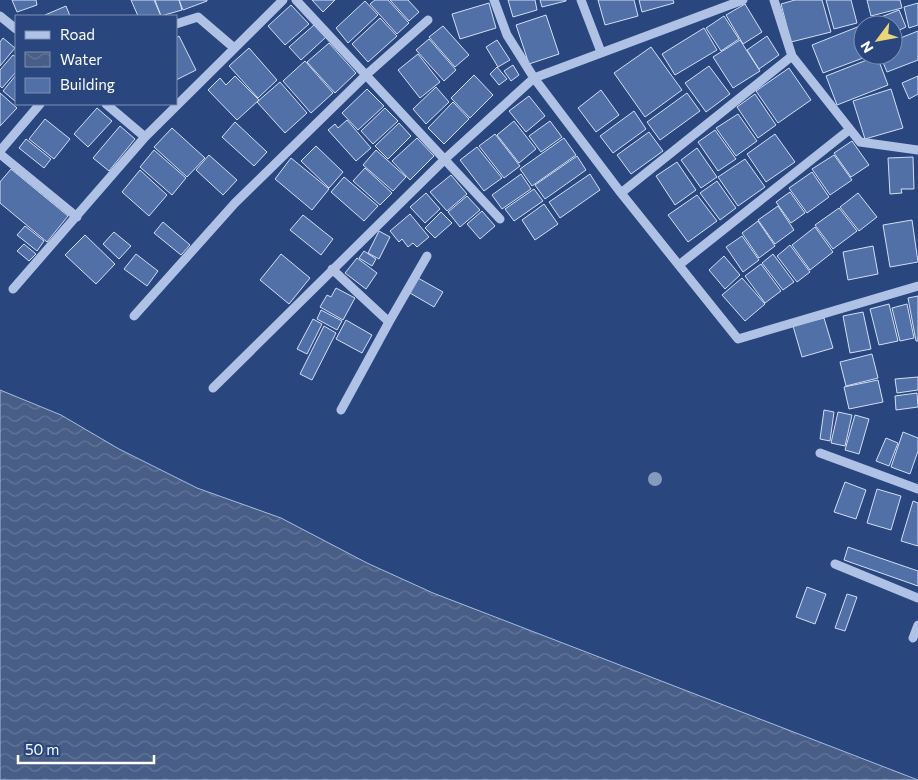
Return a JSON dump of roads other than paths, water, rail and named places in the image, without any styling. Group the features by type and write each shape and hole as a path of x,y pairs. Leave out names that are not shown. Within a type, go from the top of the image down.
{"street":[{"path":"178,103 233,47 283,0"},
{"path":"296,0 500,219"},
{"path":"494,0 507,35 534,78 620,193 738,339 918,286"},
{"path":"581,0 601,52"},
{"path":"212,388 445,159 534,78 743,0"},
{"path":"774,0 792,56 860,142 918,150"},
{"path":"0,16 15,28"},
{"path":"178,23 198,17 233,47"},
{"path":"134,316 235,203 366,75 428,20"},
{"path":"620,193 792,56"},
{"path":"39,105 0,152 77,217"},
{"path":"107,105 145,137"},
{"path":"14,289 145,137 176,105"},
{"path":"678,265 850,130"},
{"path":"341,410 427,256"},
{"path":"332,268 389,322"},
{"path":"820,453 918,489"},
{"path":"835,564 918,598"},
{"path":"913,638 918,625"}],"water":[{"path":"0,390 61,415 119,449 197,488 281,518 367,563 433,593 918,780 0,780"}]}
